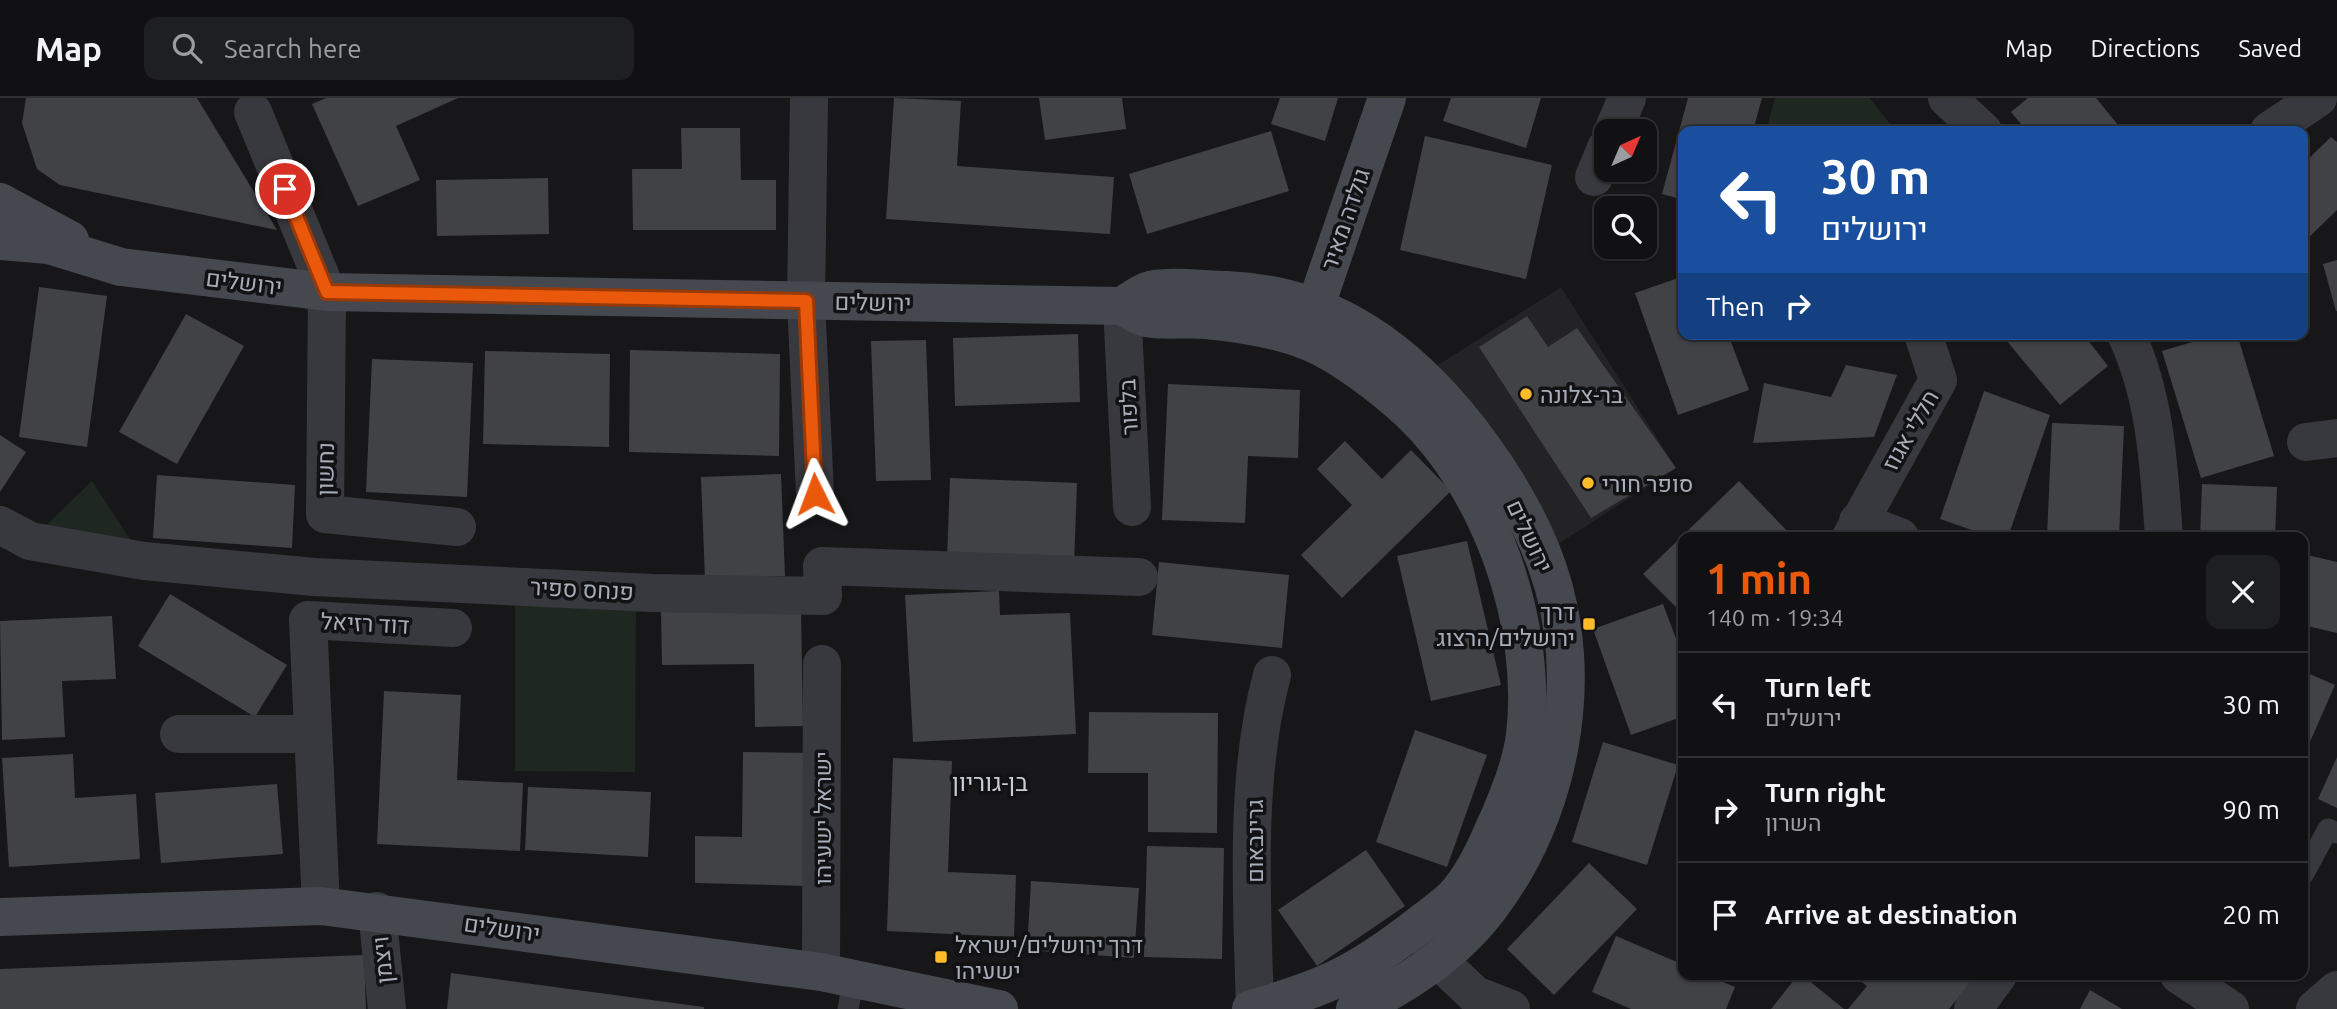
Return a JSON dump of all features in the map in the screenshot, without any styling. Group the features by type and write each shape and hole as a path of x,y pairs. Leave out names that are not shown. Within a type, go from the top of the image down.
{"street":[{"path":"809,98 806,301 815,494"},
{"name":"גולדה מאיר","path":"1312,325 1387,98"},
{"path":"1618,119 1627,98"},
{"path":"1947,98 1978,126"},
{"path":"2276,126 2318,98"},
{"path":"253,112 327,292"},
{"name":"ירושלים","path":"0,202 121,267"},
{"name":"ירושלים","path":"0,241 49,245 121,267 327,292 1122,306 1150,290 1209,290 1281,296 1312,325 1345,318 1373,336 1431,384 1468,428 1499,472 1529,526 1550,579 1563,638 1567,703 1557,761 1546,801 1528,844 1489,908 1437,942 1254,1009"},
{"name":"נחשון","path":"327,292 325,514 457,527"},
{"name":"בלפור","path":"1122,306 1132,507"},
{"name":"חללי אגוז","path":"1855,529 1938,380 1925,340"},
{"path":"2129,340 2136,356 2157,440 2164,532"},
{"name":"פנחס ספיר","path":"0,526 30,541 144,561 314,577 652,593 823,596 822,566 1139,577"},
{"name":"דוד רזיאל","path":"321,906 308,620 453,628"},
{"name":"ישראל ישעיהו","path":"822,664 841,986"},
{"name":"גרינבאום","path":"1254,1009 1254,802 1261,717 1272,675"},
{"path":"179,734 313,734"},
{"name":"ירושלים","path":"0,918 321,906 377,911 999,1009"},
{"name":"ויצמן","path":"377,911 387,1009"},
{"path":"1437,942 1475,995 1510,1009"},
{"name":"ירושלים","path":"1355,1009 1406,982 1437,942"},
{"path":"1973,1009 1994,980"},
{"path":"2186,980 2230,1009"},
{"path":"2315,1009 2337,990"}],"lane":[{"path":"2308,866 2328,829 2337,833"}],"shaded area":[{"path":"1775,98 1870,98 1890,124 1886,126 1767,126"},
{"path":"1561,287 1676,468 1555,546 1438,365"},
{"path":"92,481 144,561 30,541"},
{"path":"515,606 636,607 635,772 515,771"}],"building":[{"path":"26,98 197,98 277,230 60,185 37,169 22,123"},
{"path":"326,98 458,98 396,126 420,180 358,206 312,104"},
{"path":"894,98 961,101 957,166 1114,177 1110,234 886,219"},
{"path":"1039,98 1122,98 1126,129 1045,140"},
{"path":"1280,98 1338,98 1325,141 1271,124"},
{"path":"1451,98 1541,98 1526,148 1443,121"},
{"path":"1688,98 1762,98 1754,126 1680,126"},
{"path":"2028,98 2096,98 2119,126 2023,126 2011,112"},
{"path":"681,128 740,128 741,180 776,180 776,230 633,230 632,169 682,169"},
{"path":"1271,131 1289,191 1147,234 1129,174"},
{"path":"1678,135 1678,198 1662,194"},
{"path":"1425,136 1552,165 1526,279 1400,250"},
{"path":"2331,137 2337,142 2337,210 2308,238 2308,159"},
{"path":"548,178 549,234 437,236 436,180"},
{"path":"2337,260 2337,311 2336,311 2323,264"},
{"path":"1678,278 1678,340 1730,340 1749,390 1678,415 1635,293"},
{"path":"39,287 107,296 87,447 19,437"},
{"path":"186,314 244,346 177,464 119,432"},
{"path":"1527,316 1548,347 1577,328 1676,468 1591,518 1479,347"},
{"path":"1078,334 1080,402 955,406 953,338"},
{"path":"926,340 931,480 876,481 871,341"},
{"path":"2006,340 2088,340 2108,366 2060,405"},
{"path":"2199,340 2239,340 2274,456 2201,478 2162,351"},
{"path":"630,350 780,354 779,456 629,452"},
{"path":"485,351 610,354 609,447 483,444"},
{"path":"372,359 473,363 467,497 366,492"},
{"path":"1846,365 1897,375 1874,437 1753,443 1764,383 1831,397"},
{"path":"1168,384 1300,390 1298,458 1248,456 1245,523 1162,520"},
{"path":"1984,391 2050,415 2010,532 1978,532 1940,519"},
{"path":"2052,423 2124,426 2119,532 2047,532"},
{"path":"0,435 26,452 0,492"},
{"path":"1345,441 1382,479 1411,450 1451,491 1342,598 1301,555 1352,505 1317,469"},
{"path":"781,474 785,576 705,579 701,477"},
{"path":"157,475 295,485 292,548 153,538"},
{"path":"950,478 1077,483 1074,565 947,559"},
{"path":"1739,481 1788,532 1686,532"},
{"path":"2202,484 2277,487 2275,532 2200,532"},
{"path":"1678,540 1678,609 1643,574"},
{"path":"1467,541 1501,685 1431,701 1397,556"},
{"path":"2308,555 2337,562 2337,633 2308,626"},
{"path":"1159,562 1289,575 1282,648 1152,635"},
{"path":"999,591 1000,615 1070,613 1076,734 913,742 905,595"},
{"path":"170,594 287,665 255,717 138,646"},
{"path":"1663,604 1678,644 1678,718 1631,735 1593,629"},
{"path":"801,609 803,726 755,727 754,664 662,665 661,611"},
{"path":"112,616 116,679 62,681 65,737 2,740 0,621"},
{"path":"2308,673 2335,685 2308,744"},
{"path":"384,691 461,695 457,780 523,783 520,851 377,844"},
{"path":"1089,712 1218,713 1217,833 1148,832 1148,773 1088,773"},
{"path":"1415,730 1487,755 1447,867 1376,842"},
{"path":"1603,742 1678,765 1647,865 1572,842"},
{"path":"743,752 810,753 808,886 695,883 695,836 742,837"},
{"path":"73,754 75,798 136,794 140,859 9,867 2,758"},
{"path":"2337,757 2337,808 2318,799"},
{"path":"893,758 952,761 948,872 1016,875 1014,937 887,931"},
{"path":"277,784 283,854 161,863 155,793"},
{"path":"528,787 651,792 648,857 525,850"},
{"path":"1147,846 1224,848 1222,959 1144,957"},
{"path":"1366,850 1405,906 1317,966 1278,910"},
{"path":"1589,863 1637,909 1554,995 1507,949"},
{"path":"1031,881 1139,888 1134,958 1027,950"},
{"path":"1616,936 1678,962 1678,980 1718,980 1735,987 1726,1009 1631,1009 1592,992"},
{"path":"364,955 366,1009 0,1009 0,969"},
{"path":"451,973 704,1007 704,1009 447,1009"},
{"path":"1794,980 1808,980 1844,1009 1771,1009"},
{"path":"1860,980 1972,981 1949,1009 1848,1009 1867,986"},
{"path":"2090,990 2122,1009 2080,1009"}],"place":[{"name":"בר-צלונה","path":"1526,394"},
{"name":"סופר חורי","path":"1588,483"},
{"name":"דרך ירושלים/הרצוג","path":"1589,624"},
{"name":"דרך ירושלים/ישראל ישעיהו","path":"941,957"}],"district":[{"name":"בן-גוריון","path":"990,782"}],"route":[{"path":"285,189 327,292 806,301 815,494"}]}
